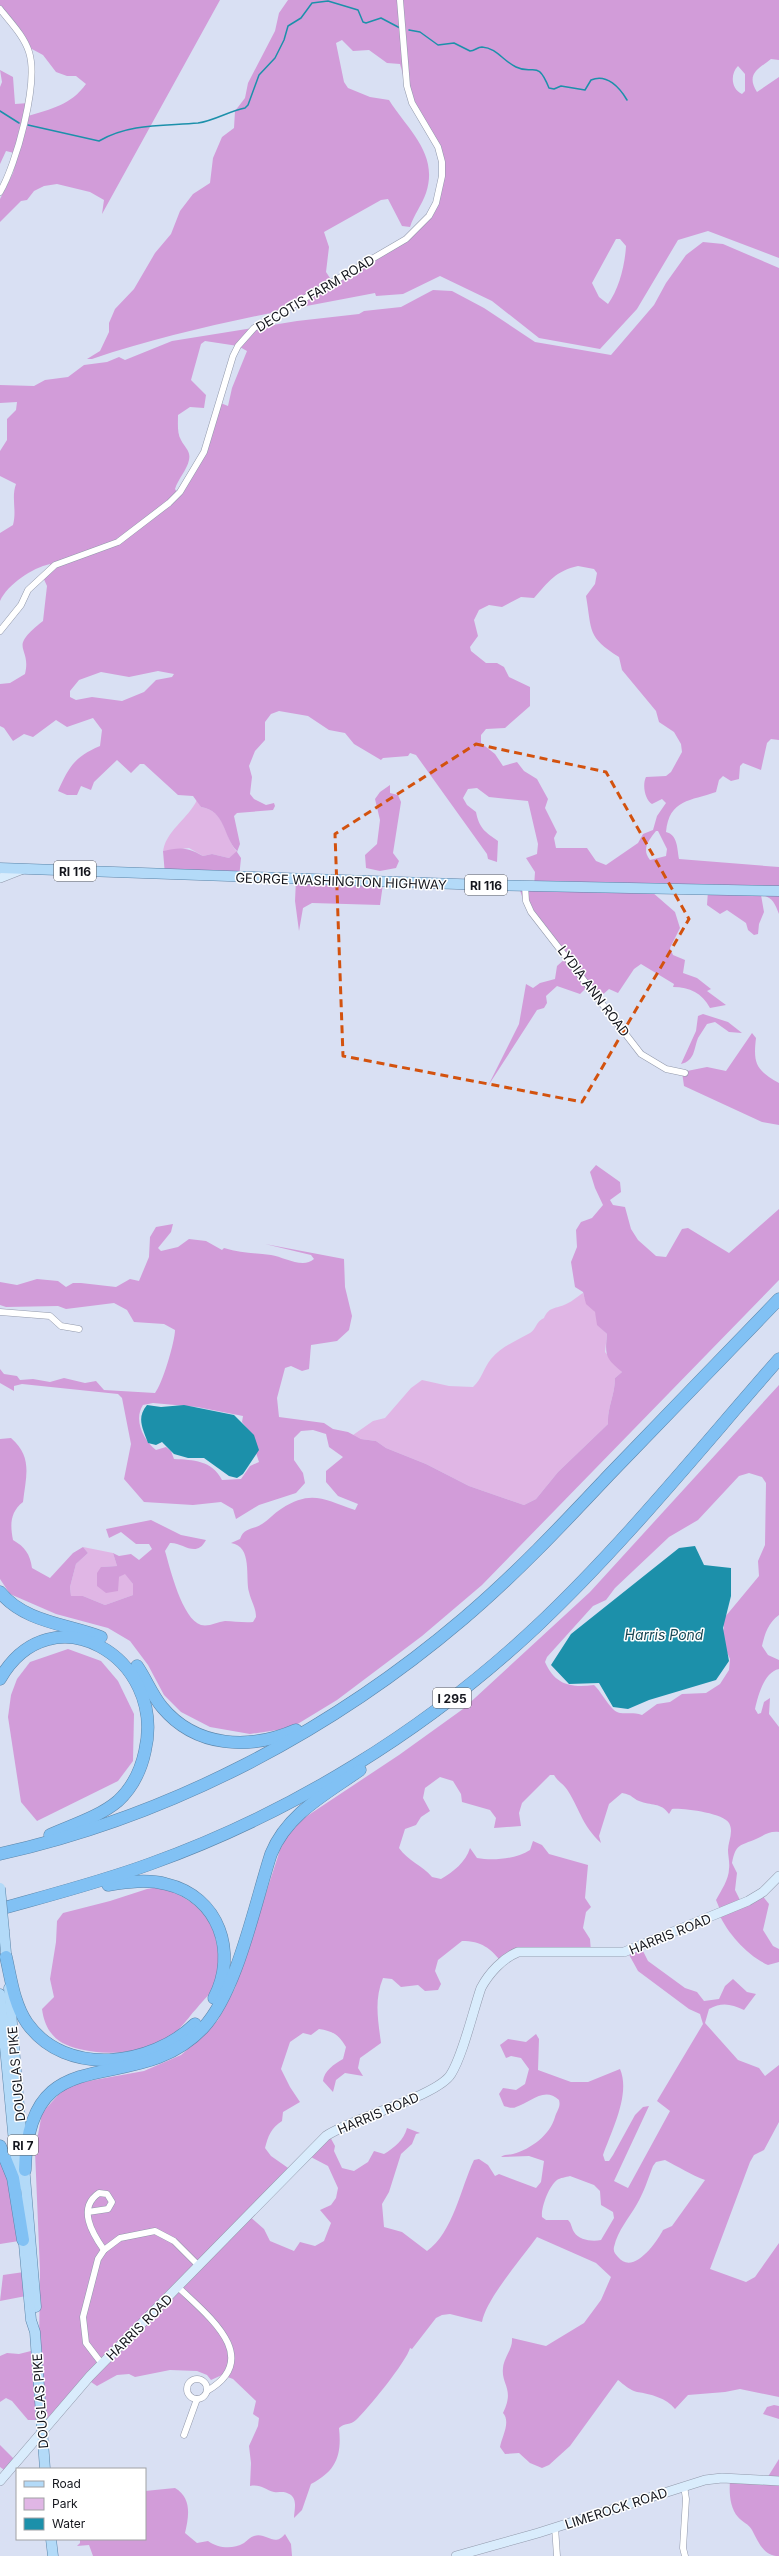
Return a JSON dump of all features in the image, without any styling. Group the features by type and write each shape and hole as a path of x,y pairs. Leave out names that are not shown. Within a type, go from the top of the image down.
{"highway":[{"path":"0,1854 83,1831 163,1802 252,1761 338,1712 418,1656 493,1592 563,1523 779,1299"},
{"name":"I 295","path":"0,1909 146,1866 249,1823 347,1770 460,1692 520,1641 577,1587 779,1359"},
{"path":"0,1592 14,1606 29,1614 94,1634 114,1644 136,1664 154,1696 168,1713 186,1728 207,1738 238,1743 261,1741 284,1735 338,1712"},
{"path":"0,1679 17,1658 42,1643 63,1638 91,1642 115,1654 133,1675 145,1703 148,1728 147,1745 141,1767 131,1785 117,1801 94,1815 0,1854"},
{"path":"25,2170 29,2126 41,2104 54,2090 81,2076 142,2064 163,2057 193,2038 213,2016 230,1982 270,1854 288,1824 302,1811 408,1737 460,1692"},
{"path":"6,1957 16,2000 31,2027 56,2047 93,2059 134,2058 165,2047 194,2025 217,1992 225,1964 222,1937 210,1912 185,1891 166,1884 136,1881 30,1901"},
{"path":"0,2146 13,2178 23,2240"}],"main road":[{"name":"GEORGE WASHINGTON HIGHWAY","path":"0,868 525,886 779,891"},
{"name":"DOUGLAS PIKE","path":"0,1888 35,2286 35,2332 45,2468"},
{"name":"DOUGLAS PIKE","path":"0,1994 30,2314 35,2332"},
{"path":"52,2540 53,2556"}],"street":[{"name":"DECOTIS FARM ROAD","path":"0,631 16,611 28,590 55,565 118,542 169,503 180,492 204,452 233,356 238,346 254,328 406,239 429,216 440,190 442,162 438,147 412,103 407,86 400,0"},
{"path":"0,9 21,35 30,53 31,76 29,102 20,138 7,180 0,192"},
{"path":"0,864 23,869"},
{"path":"0,878 23,869"},
{"name":"LYDIA ANN ROAD","path":"525,886 526,901 532,912 641,1054 666,1069 685,1072"},
{"path":"0,1312 50,1316 61,1326 79,1329"},
{"name":"HARRIS ROAD","path":"0,2481 102,2364 326,2136 347,2124 432,2090 447,2080 455,2066 481,1988 486,1980 510,1955 518,1952 624,1952 743,1903 763,1892 779,1876"},
{"path":"88,2212 89,2224 104,2250"},
{"path":"102,2364 86,2343 83,2317 98,2259 104,2250 120,2238 155,2231 174,2241 199,2266"},
{"path":"178,2287 227,2337 231,2357 227,2374 219,2384 206,2391 203,2397 197,2399 191,2397 188,2392 188,2386 192,2381 198,2380 204,2383 206,2391"},
{"path":"184,2435 197,2399"},
{"name":"LIMEROCK ROAD","path":"456,2556 555,2528 684,2486 722,2478 779,2481"},
{"path":"684,2486 686,2499 683,2548 685,2556"},
{"path":"555,2528 557,2556"}],"highlighted area":[{"path":"476,744 606,772 689,919 582,1102 343,1056 335,834"}],"green space":[{"path":"197,800 201,807 209,809 220,819 237,852 229,858 212,854 203,856 189,848 163,851 164,845 172,832"},
{"path":"583,1293 587,1302 597,1316 599,1325 607,1334 605,1352 622,1372 615,1378 608,1424 558,1472 536,1499 524,1505 469,1486 426,1464 386,1448 376,1441 361,1439 353,1435 373,1421 385,1418 411,1388 422,1380 449,1386 473,1387 495,1354 509,1344 532,1332 539,1321 544,1318 550,1310 566,1304"},
{"path":"83,1547 113,1553 117,1566 101,1567 119,1577 125,1573 133,1584 133,1595 105,1605 83,1596 71,1596 70,1587 76,1564 88,1553"}],"shaded area":[{"path":"0,0 220,0 102,214 104,200 90,192 57,184 44,186 34,191 27,200 21,201 0,222 0,199 13,173 18,154 6,151 0,164 0,87 2,82 0,70 13,77 15,104 29,103 28,116 67,102 86,84 76,76 67,76 56,72 43,55 30,48 0,8"},
{"path":"288,0 779,0 779,60 771,59 762,65 755,72 753,80 757,92 779,77 779,258 708,231 678,240 637,309 600,349 539,338 492,301 440,276 403,294 376,296 375,293 232,321 162,338 92,359 87,359 100,351 109,332 109,323 115,309 134,289 155,253 171,234 180,211 193,194 210,183 213,158 222,137 234,128 235,111 245,98 248,83 275,31 279,13","holes":["342,40 353,51 369,50 387,63 400,64 409,96 437,152 441,165 436,203 410,237 332,281 326,272 329,247 324,232 381,200 388,199 402,226 410,227 426,193 429,179 428,166 420,143 389,100 370,97 348,88 344,82 336,43","738,66 745,74 745,91 742,94 738,92 733,81 735,69","616,239 620,239 626,246 624,261 621,276 608,304 599,297 592,283"]},
{"path":"703,242 723,244 779,268 779,740 771,739 767,743 761,770 743,763 740,766 739,779 731,781 723,776 719,780 716,792 690,800 677,807 668,821 666,832 675,839 679,859 779,867 779,914 771,899 761,895 764,912 759,924 758,934 754,935 748,930 746,923 727,910 720,914 707,905 708,891 652,892 675,912 680,928 670,948 673,955 685,960 683,973 697,978 711,989 707,991 726,1005 710,1008 703,998 695,992 685,988 673,987 674,984 641,964 634,969 618,993 609,989 600,997 589,985 580,994 557,986 546,996 547,1003 544,1008 537,1010 488,1086 519,1024 526,984 533,988 540,983 555,979 557,966 566,958 524,903 520,890 534,887 535,872 526,858 537,854 538,844 528,801 489,797 477,788 468,789 463,798 467,805 476,812 483,829 498,841 497,862 488,859 487,854 416,755 410,753 408,756 383,758 381,760 354,744 345,733 329,730 308,716 279,711 271,714 265,722 265,740 255,751 249,766 252,777 250,794 254,799 266,805 274,803 275,806 273,810 237,813 234,816 240,844 237,852 241,858 239,878 165,875 163,851 188,849 203,856 212,854 229,858 237,851 232,845 220,819 215,814 209,809 201,807 193,796 178,795 144,764 140,764 131,773 117,760 94,782 91,790 81,786 77,795 67,795 58,791 73,764 84,754 100,746 102,730 93,718 67,727 56,720 33,737 24,734 13,741 4,728 0,726 0,684 10,683 25,674 26,658 23,643 32,630 43,621 47,586 42,575 49,570 50,564 36,569 21,578 9,589 0,601 0,533 13,525 14,494 16,484 0,476 0,451 7,440 7,419 16,410 17,402 0,403 0,385 34,386 45,380 68,377 84,365 107,362 119,357 125,360 172,341 297,321 359,314 364,311 401,307 433,290 452,291 484,308 535,342 611,355 654,305 666,283 686,255","holes":["205,341 238,346 247,351 232,388 228,406 218,402 195,470 178,494 175,489 188,464 189,457 179,434 178,415 190,407 204,408 206,395 191,380 201,344","578,566 594,569 597,573 595,584 586,596 593,632 601,644 619,657 622,670 656,711 659,722 674,732 681,744 682,752 671,772 666,776 646,777 644,788 646,796 650,802 652,804 662,799 666,803 657,816 653,830 643,834 638,843 606,865 596,861 587,848 556,848 554,838 557,832 545,808 548,799 537,779 524,771 517,762 503,766 495,754 481,743 481,735 486,729 505,728 530,706 530,687 509,677 504,667 497,663 486,663 471,651 470,647 478,636 474,620 479,610 489,605 502,607 521,597 534,598 553,578 570,568","158,671 174,674 172,677 156,680 144,692 122,701 92,697 76,700 70,697 70,691 79,680 101,672 129,677","656,831 658,831 667,849 666,856 650,860 646,852 649,841"]},
{"path":"390,785 390,793 398,795 401,802 393,853 399,861 396,868 380,871 366,868 365,855 377,844 380,820 375,799 380,792"},
{"path":"296,880 383,884 380,905 312,903 303,908 299,931 295,901"},
{"path":"703,1014 728,1022 742,1033 729,1032 715,1022 707,1024 698,1038 695,1050 691,1057 689,1060 681,1064 696,1031 698,1016"},
{"path":"752,1033 756,1038 755,1054 758,1065 765,1074 779,1083 779,1125 762,1122 684,1086 682,1072 707,1067 726,1071"},
{"path":"596,1165 620,1182 621,1192 610,1200 613,1205 625,1207 631,1229 638,1240 656,1256 666,1257 682,1229 688,1228 729,1253 779,1209 779,1280 482,1585 422,1636 337,1700 291,1728 250,1734 210,1727 181,1712 164,1695 148,1665 130,1641 108,1628 56,1614 10,1594 0,1579 0,1439 11,1438 23,1452 25,1460 26,1475 23,1502 13,1514 11,1529 13,1540 21,1545 26,1551 32,1568 50,1578 73,1553 83,1547 88,1553 76,1564 70,1587 71,1596 83,1596 105,1605 133,1595 133,1584 125,1574 119,1577 118,1591 106,1593 97,1586 97,1573 101,1567 117,1566 113,1553 119,1556 131,1554 139,1560 152,1549 149,1544 136,1544 121,1532 109,1538 106,1529 151,1520 181,1535 206,1540 202,1546 194,1549 175,1543 170,1543 165,1551 183,1603 194,1621 201,1625 210,1625 225,1621 253,1622 256,1617 249,1592 247,1563 243,1550 238,1545 231,1543 240,1539 244,1532 259,1526 267,1521 276,1512 301,1499 318,1498 355,1510 358,1504 338,1496 326,1482 326,1471 343,1457 329,1447 326,1434 313,1430 301,1431 294,1438 294,1460 303,1473 305,1483 296,1493 259,1505 236,1519 233,1509 221,1502 193,1505 144,1502 124,1479 131,1444 122,1398 118,1394 22,1384 14,1386 14,1391 0,1383 0,1369 4,1374 17,1376 20,1380 33,1379 50,1382 64,1378 85,1383 96,1381 104,1390 155,1393 168,1363 175,1330 164,1324 134,1322 127,1310 114,1303 66,1309 58,1306 6,1307 0,1305 0,1282 17,1285 37,1279 58,1281 66,1287 73,1283 81,1283 116,1287 130,1279 139,1281 149,1257 150,1237 156,1227 173,1224 171,1232 158,1248 161,1251 178,1247 189,1239 206,1241 222,1250 224,1248 242,1252 271,1255 299,1263 310,1262 314,1259 311,1255 265,1244 344,1259 345,1287 352,1316 349,1330 337,1341 311,1345 309,1369 302,1371 291,1366 285,1368 277,1398 279,1417 324,1423 333,1429 348,1432 361,1439 376,1441 386,1448 426,1464 469,1486 524,1505 536,1499 558,1472 608,1424 615,1378 622,1372 607,1356 607,1334 597,1325 595,1312 586,1304 583,1292 575,1287 571,1262 577,1247 576,1230 581,1222 592,1218 603,1205 595,1188 590,1172","holes":["153,1403 197,1407 243,1416 242,1422 249,1431 259,1462 250,1466 241,1479 222,1480 213,1468 201,1462 174,1459 171,1451 166,1447 156,1450 141,1430 139,1417 143,1405"]},
{"path":"779,1385 779,1615 772,1621 764,1637 762,1646 768,1655 779,1660 779,1669 769,1675 762,1685 755,1709 758,1714 761,1713 764,1702 770,1698 769,1714 779,1727 779,1832 772,1832 742,1844 737,1848 732,1863 737,1873 735,1890 741,1902 761,1894 769,1904 763,1930 773,1946 779,1949 779,1962 768,1965 753,1956 733,1937 719,1914 721,1912 716,1900 729,1873 728,1847 731,1830 729,1823 725,1819 711,1814 685,1809 672,1809 669,1814 666,1810 659,1806 643,1803 622,1793 609,1804 599,1836 601,1843 586,1824 566,1789 554,1775 550,1775 522,1803 519,1813 521,1826 494,1828 496,1818 490,1810 462,1802 461,1794 453,1781 440,1777 425,1788 423,1798 430,1811 421,1817 416,1825 405,1829 399,1848 432,1877 441,1879 458,1866 465,1858 470,1848 477,1858 504,1858 518,1855 530,1850 533,1841 542,1845 549,1854 588,1865 585,1898 591,1907 586,1912 583,1928 590,1939 591,1952 524,1952 502,1963 490,1949 485,1946 475,1942 462,1941 438,1960 435,1971 441,1984 438,1990 425,1991 418,1985 401,1987 392,1979 383,1978 378,1994 378,2018 381,2043 360,2058 358,2068 363,2076 345,2073 336,2080 333,2092 323,2081 327,2071 343,2059 346,2047 341,2039 332,2032 319,2029 311,2035 303,2033 290,2042 281,2069 300,2102 283,2112 282,2121 275,2126 270,2133 265,2148 271,2156 291,2170 248,2215 264,2229 270,2241 294,2251 300,2242 315,2246 324,2241 331,2223 320,2210 331,2205 336,2198 338,2188 328,2166 307,2155 329,2135 335,2146 334,2151 342,2168 354,2171 368,2162 374,2151 384,2154 395,2146 404,2136 407,2128 420,2133 416,2134 412,2144 401,2154 389,2192 382,2204 384,2227 402,2232 427,2251 436,2243 450,2221 474,2160 479,2159 488,2165 495,2176 499,2174 536,2188 541,2182 544,2161 529,2156 501,2157 520,2152 539,2140 549,2130 552,2124 559,2107 559,2100 553,2096 542,2095 512,2108 504,2106 499,2094 503,2088 516,2090 525,2084 529,2069 521,2058 511,2056 506,2058 500,2045 508,2039 526,2042 536,2034 539,2039 538,2070 571,2082 588,2082 620,2069 623,2079 622,2101 603,2155 605,2161 609,2161 613,2155 635,2115 643,2107 649,2106 614,2181 628,2188 670,2111 657,2101 703,2024 700,2014 689,2009 638,1971 627,1951 641,1947 648,1961 685,1988 697,1992 704,2001 719,1999 725,1986 733,1979 747,1992 756,1994 744,2010 735,2006 726,2005 718,2005 709,2009 705,2023 738,2060 759,2068 765,2076 779,2065 779,2122 764,2150 754,2155 750,2162 710,2269 746,2282 755,2277 779,2243 779,2397 740,2389 725,2392 688,2395 675,2409 663,2399 635,2391 618,2380 570,2446 549,2465 542,2468 530,2463 519,2453 505,2454 500,2447 506,2425 503,2413 508,2398 503,2368 511,2346 512,2338 546,2346 584,2323 601,2300 611,2277 596,2263 537,2237 497,2291 490,2302 482,2322 450,2314 442,2315 436,2318 412,2349 410,2348 402,2363 369,2406 354,2422 343,2425 339,2428 340,2438 336,2462 326,2474 311,2484 302,2510 294,2518 295,2504 291,2495 284,2492 274,2492 260,2486 250,2486 251,2463 249,2446 258,2426 259,2418 253,2414 256,2401 233,2379 222,2375 211,2380 207,2375 197,2371 170,2370 135,2377 129,2374 117,2375 97,2386 88,2380 46,2426 41,2420 28,2420 12,2401 6,2398 0,2402 0,2356 7,2353 19,2354 39,2349 40,2271 35,2151 42,2113 59,2094 72,2084 144,2071 181,2055 201,2038 218,2020 235,1988 280,1850 292,1826 399,1755 463,1709 590,1592","holes":["749,1473 762,1477 766,1483 765,1545 758,1561 759,1576 725,1617 720,1618 724,1627 721,1639 730,1659 729,1670 720,1684 706,1693 682,1694 670,1702 657,1704 642,1715 617,1712 610,1706 594,1685 571,1685 554,1676 545,1662 547,1657 593,1606 606,1600 615,1588 669,1537 698,1520 739,1476","665,2160 705,2180 672,2226 663,2230 650,2249 637,2260 624,2262 614,2252 616,2241 634,2209 656,2162","570,2176 594,2185 600,2191 601,2205 613,2212 614,2218 601,2240 594,2241 582,2239 576,2235 568,2220 546,2220 542,2217 544,2202 548,2192 554,2183 561,2178"]},
{"path":"68,1649 101,1661 118,1681 134,1714 133,1761 118,1781 37,1821 21,1802 8,1717 11,1695 17,1679 30,1662"},
{"path":"159,1887 171,1891 192,1903 207,1920 213,1930 219,1965 214,1987 179,2029 169,2037 145,2048 118,2053 105,2053 79,2049 64,2044 53,2036 49,2030 42,2009 54,1997 50,1979 56,1942 57,1921 63,1913 110,1901 147,1889"},
{"path":"0,2148 8,2166 19,2241 0,2244"},
{"path":"24,2272 26,2296 0,2301 3,2275"},
{"path":"774,2405 779,2406 779,2419 763,2414 767,2407"},
{"path":"0,2445 16,2461 7,2472 0,2467"},
{"path":"779,2459 779,2556 765,2551 751,2528 735,2513 731,2500 730,2481 764,2483"},
{"path":"175,2488 180,2492 187,2502 188,2508 188,2520 185,2533 197,2543 208,2541 221,2547 235,2547 254,2536 259,2535 277,2540 285,2534 291,2544 292,2556 93,2556 89,2545 77,2546 80,2543 80,2540 146,2540 146,2491"}],"water":[{"path":"147,1405 161,1407 184,1405 234,1415 254,1435 259,1450 243,1474 237,1478 229,1476 204,1458 188,1458 174,1454 162,1442 156,1445 148,1443 141,1419"},
{"name":"Harris Pond","path":"695,1546 704,1565 731,1568 731,1596 723,1628 729,1661 716,1680 649,1700 628,1709 613,1707 599,1683 569,1684 551,1665 571,1634 679,1548"}],"waterway":[{"path":"28,125 99,141 122,131 135,128 198,123 245,108 248,105 259,75 275,58 284,40 288,26 301,18 312,3 328,1 358,10 363,22 366,23 381,18 400,28"},
{"path":"409,30 420,32 438,45 454,43 470,51 482,47 492,50 516,67 538,71 545,79 549,88 554,89 561,86 585,90 591,80 602,78 608,80 617,87 627,100"},
{"path":"0,111 19,123"}]}
